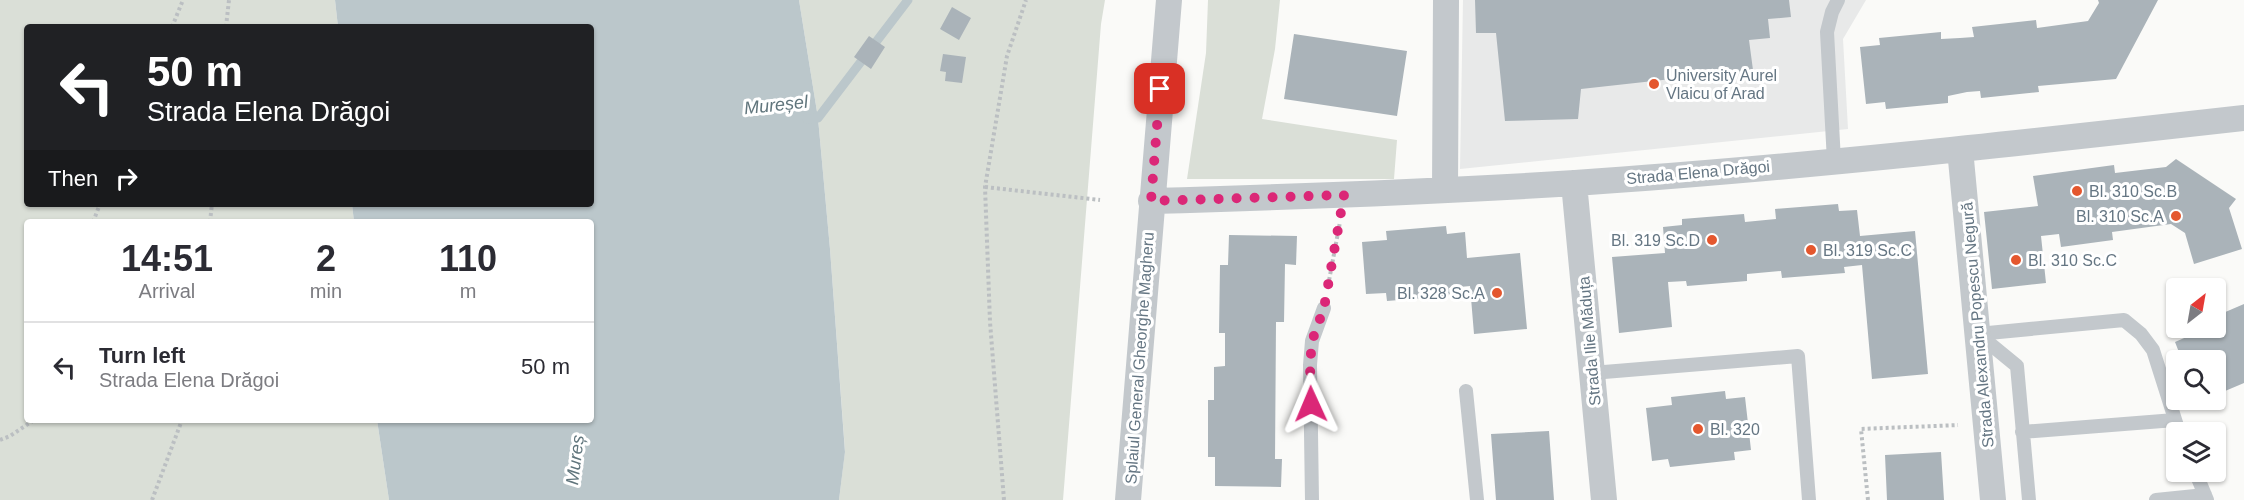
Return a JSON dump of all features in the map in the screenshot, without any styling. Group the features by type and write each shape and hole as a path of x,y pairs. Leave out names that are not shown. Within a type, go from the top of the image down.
{"street":[{"name":"Splaiul General Gheorghe Magheru","path":"1128,500 1169,0"},
{"path":"1445,190 1446,0"},
{"name":"Strada Elena Drăgoi","path":"1151,201 1344,195 1574,183 1960,149 2244,118"},
{"name":"Strada Alexandru Popescu Negură","path":"1960,149 1993,500"},
{"name":"Strada Ilie Măduța","path":"1574,183 1604,500"}],"lane":[{"path":"1834,161 1827,32 1838,0"},
{"path":"1312,500 1310,365 1312,341 1324,308"},
{"path":"1978,334 2124,321 2141,334 2153,350 2176,422"},
{"path":"1978,334 2017,366 2029,500"},
{"path":"1592,373 1798,356 1809,500"},
{"path":"1466,392 1477,500"},
{"path":"2022,432 2166,426"},
{"path":"2156,500 2206,498 2199,482"}],"path":[{"path":"173,24 183,0"},
{"path":"226,24 229,0"},
{"path":"1004,500 990,322 985,187 1008,56 1026,0"},
{"path":"985,187 1100,200"},
{"path":"1324,308 1344,195"},
{"path":"0,440 30,423"},
{"path":"152,500 181,423"},
{"path":"1868,500 1861,429 1986,424"}],"shaded area":[{"path":"0,0 335,0 338,24 24,24 24,207 352,207 354,219 24,219 24,423 377,423 389,500 0,500"},
{"path":"799,0 1105,0 1101,24 1063,500 839,500 845,451 830,249 818,118"},
{"path":"1208,0 1280,0 1275,49 1262,119 1397,140 1394,179 1187,179 1206,53"},
{"name":"University Aurel Vlaicu of Arad","path":"1463,0 1866,0 1843,39 1848,129 1460,169"}],"water":[{"name":"Mureș","path":"335,0 799,0 818,118 830,249 845,452 839,500 389,500 377,423 594,423 594,219 354,219 352,207 594,207 594,24 338,24"}],"building":[{"path":"1475,0 1789,0 1791,17 1768,19 1770,38 1749,40 1753,70 1581,89 1578,119 1505,121 1496,33 1476,33"},
{"path":"2098,0 2158,0 2116,79 2038,86 2039,92 1981,98 1980,91 1967,92 1948,96 1948,103 1886,109 1885,102 1866,104 1860,47 1880,45 1879,38 1941,32 1941,39 1974,37 1972,27 2036,20 2037,28 2088,21 2099,3"},
{"path":"952,7 971,18 959,40 940,29"},
{"path":"1294,34 1407,51 1397,116 1284,99"},
{"path":"869,36 885,47 871,69 854,57"},
{"path":"943,54 966,57 962,83 945,81 946,72 940,71"},
{"path":"2176,159 2236,199 2229,208 2242,249 2194,264 2185,233 2171,224 2112,232 2113,240 2061,247 2059,234 2041,236 2046,283 1992,289 1984,212 2038,206 2033,176 2114,165 2115,173 2166,167"},
{"path":"1838,204 1839,211 1857,210 1860,236 1915,231 1928,374 1872,379 1862,265 1844,267 1845,273 1782,278 1781,271 1747,274 1747,281 1687,286 1686,281 1668,282 1672,327 1619,333 1612,257 1665,253 1663,227 1682,225 1682,219 1744,214 1745,222 1776,219 1775,209"},
{"path":"1446,226 1447,234 1465,232 1467,258 1520,253 1527,329 1474,334 1470,286 1449,288 1450,296 1387,301 1386,293 1366,294 1362,242 1387,240 1386,231"},
{"path":"1229,235 1297,236 1296,265 1285,264 1284,322 1276,322 1275,459 1282,459 1281,487 1215,486 1215,457 1208,457 1208,400 1214,400 1214,367 1225,366 1225,333 1219,333 1220,265 1228,265"},
{"path":"2244,304 2244,383 2226,391 2226,350 2178,350 2175,342 2184,338 2226,338 2226,312"},
{"name":"Bl. 320","path":"1725,391 1726,399 1745,397 1751,450 1734,452 1735,460 1670,467 1668,459 1652,461 1646,408 1672,405 1671,397"},
{"path":"1549,431 1554,500 1496,500 1491,434"},
{"path":"1941,452 1944,500 1887,500 1885,455"}],"waterway":[{"name":"Mureșel","path":"807,119 818,118 908,0"}],"place":[{"name":"University Aurel Vlaicu of Arad","path":"1654,84"},
{"name":"Bl. 310 Sc.B","path":"2077,191"},
{"name":"Bl. 310 Sc.A","path":"2176,216"},
{"name":"Bl. 319 Sc.D","path":"1712,240"},
{"name":"Bl. 319 Sc.C","path":"1811,250"},
{"name":"Bl. 310 Sc.C","path":"2016,260"},
{"name":"Bl. 328 Sc.A","path":"1497,293"},
{"name":"Bl. 320","path":"1698,429"}],"route":[{"path":"1160,89 1151,201 1344,195 1324,308 1312,341 1311,404"}]}
